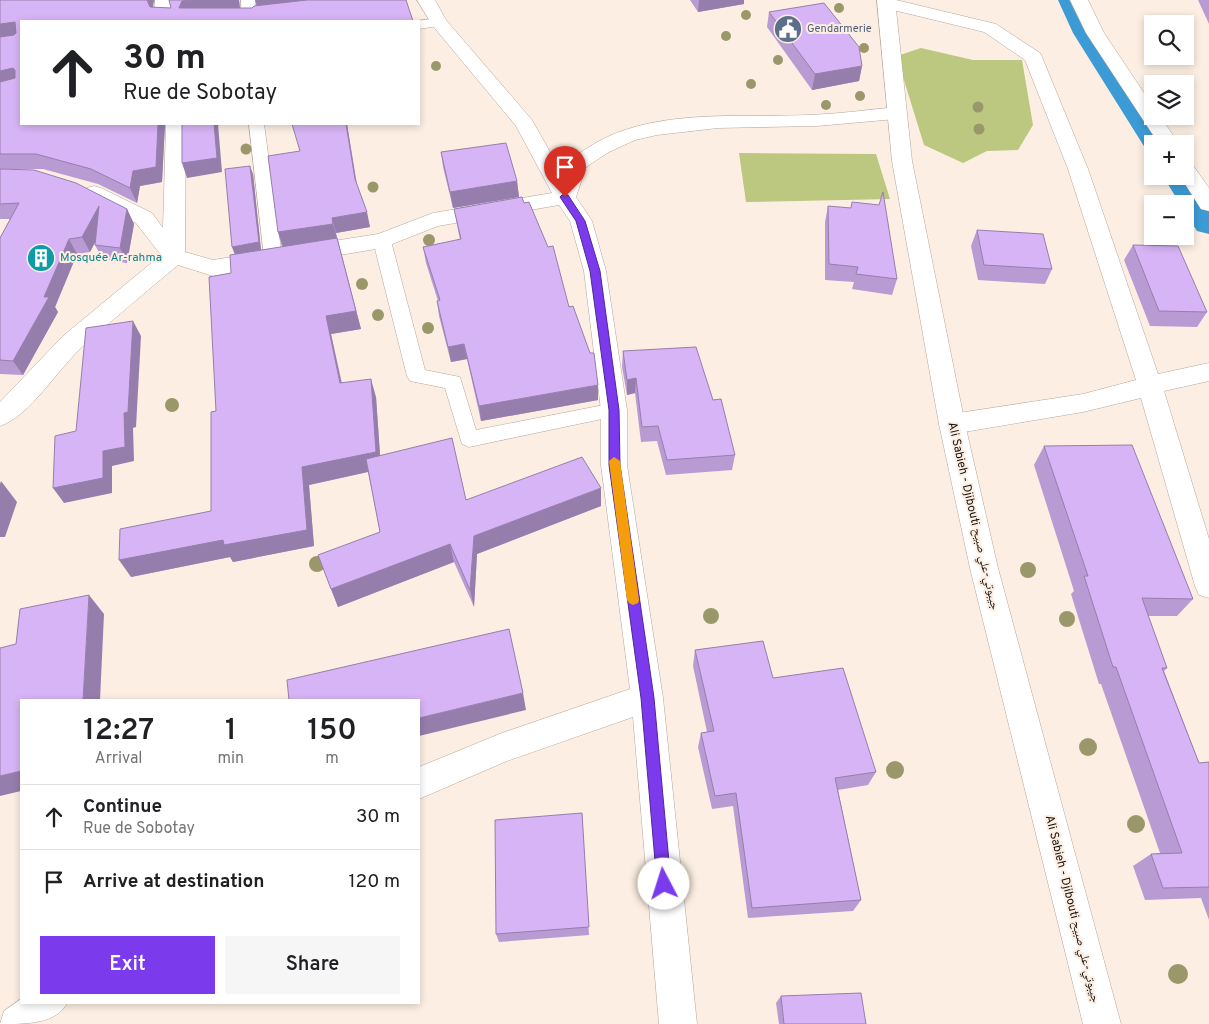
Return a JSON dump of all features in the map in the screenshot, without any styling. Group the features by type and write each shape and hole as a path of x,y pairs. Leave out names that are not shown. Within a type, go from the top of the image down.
{"street":[{"path":"164,0 163,15 166,20"},
{"path":"426,0 439,22 525,124 580,221 595,271 614,410 614,465 647,698 678,1024"},
{"path":"1078,0 1095,33 1163,135"},
{"path":"887,1 990,28 1033,58 1078,169 1150,386 1209,586"},
{"name":"Ali Sabieh - Djibouti جيبوتي-علي صبيح","path":"887,1 896,113 911,217 952,424 987,578 1102,1024"},
{"path":"231,17 249,12 268,13"},
{"path":"565,197 577,164 605,145 638,132 678,125 826,120 896,113"},
{"path":"0,416 12,407 72,342 174,256 176,125"},
{"path":"1194,182 1209,204"},
{"path":"75,187 91,191 144,218 174,256 213,268 382,241 433,220 565,197"},
{"path":"952,424 1083,403 1167,380 1209,372"},
{"path":"420,783 502,748 647,698"},
{"path":"17,1024 47,1004"}],"lane":[{"path":"420,25 439,22"},
{"path":"256,125 273,257"},
{"path":"382,241 417,376 453,382 469,438 614,410"}],"green space":[{"path":"921,48 973,60 1022,60 1033,125 1018,150 987,151 963,163 924,145 903,77 900,55"},
{"path":"739,153 876,154 890,199 746,202"}],"building":[{"path":"0,0 147,0 150,7 171,8 169,0 192,0 182,1 179,8 252,8 254,6 307,0 406,0 413,20 20,20 20,125 158,125 156,167 133,171 130,188 91,169 36,154 0,154 0,82 15,78 15,70 13,68 0,71 0,37 16,33 15,22 0,24"},
{"path":"824,3 859,47 862,66 815,74 769,12"},
{"path":"182,125 214,125 217,158 182,163"},
{"path":"292,125 346,125 355,179 367,212 332,218 333,224 278,232 268,156 300,151"},
{"path":"506,143 517,181 450,192 441,152"},
{"path":"250,166 259,242 232,247 225,169"},
{"path":"0,169 34,170 76,183 127,209 120,248 95,245 99,206 82,237 69,239 44,297 49,297 13,361 0,360 0,238 19,203 0,204"},
{"path":"883,192 897,279 856,274 858,267 829,264 828,206 851,208 852,202 879,205"},
{"path":"522,197 524,203 529,202 548,247 553,246 569,307 573,306 590,353 594,353 598,385 479,406 464,344 448,347 437,301 440,300 423,247 461,239 454,209"},
{"path":"977,230 1043,234 1052,269 984,265"},
{"path":"337,238 356,311 326,316 340,383 371,379 376,452 302,467 307,530 224,545 223,540 119,560 120,529 211,511 211,412 216,411 209,277 231,273 230,255"},
{"path":"1133,245 1178,246 1207,312 1159,311"},
{"path":"133,321 128,412 124,413 125,447 103,451 103,478 53,488 55,436 76,431 86,328"},
{"path":"696,347 713,400 721,399 735,455 667,460 658,426 642,427 636,378 627,380 623,351"},
{"path":"452,438 466,500 582,457 601,488 474,536 470,590 450,544 331,589 318,555 380,532 366,459"},
{"path":"1132,445 1193,599 1142,598 1167,668 1162,668 1199,763 1209,762 1209,887 1163,888 1151,854 1182,853 1116,667 1113,667 1084,576 1088,576 1044,446"},
{"path":"89,595 83,699 20,699 20,771 0,776 0,648 16,644 20,609"},
{"path":"509,629 523,693 420,718 420,699 289,699 287,680"},
{"path":"763,641 773,678 843,668 876,772 835,778 861,900 752,908 736,793 715,796 701,733 714,731 695,650"},
{"path":"582,813 589,927 496,934 495,820"},
{"path":"861,993 866,1024 784,1024 781,996"}],"waterway":[{"path":"1071,0 1087,33 1152,135"},
{"path":"1185,185 1209,223"}],"slow traffic":[{"path":"614,461 633,600"}],"place":[{"name":"Gendarmerie","path":"788,29"},
{"name":"Mosquée Ar-rahma","path":"41,258"}],"route":[{"path":"565,197 580,221 595,271 614,410 614,465 647,698 664,884"}]}
